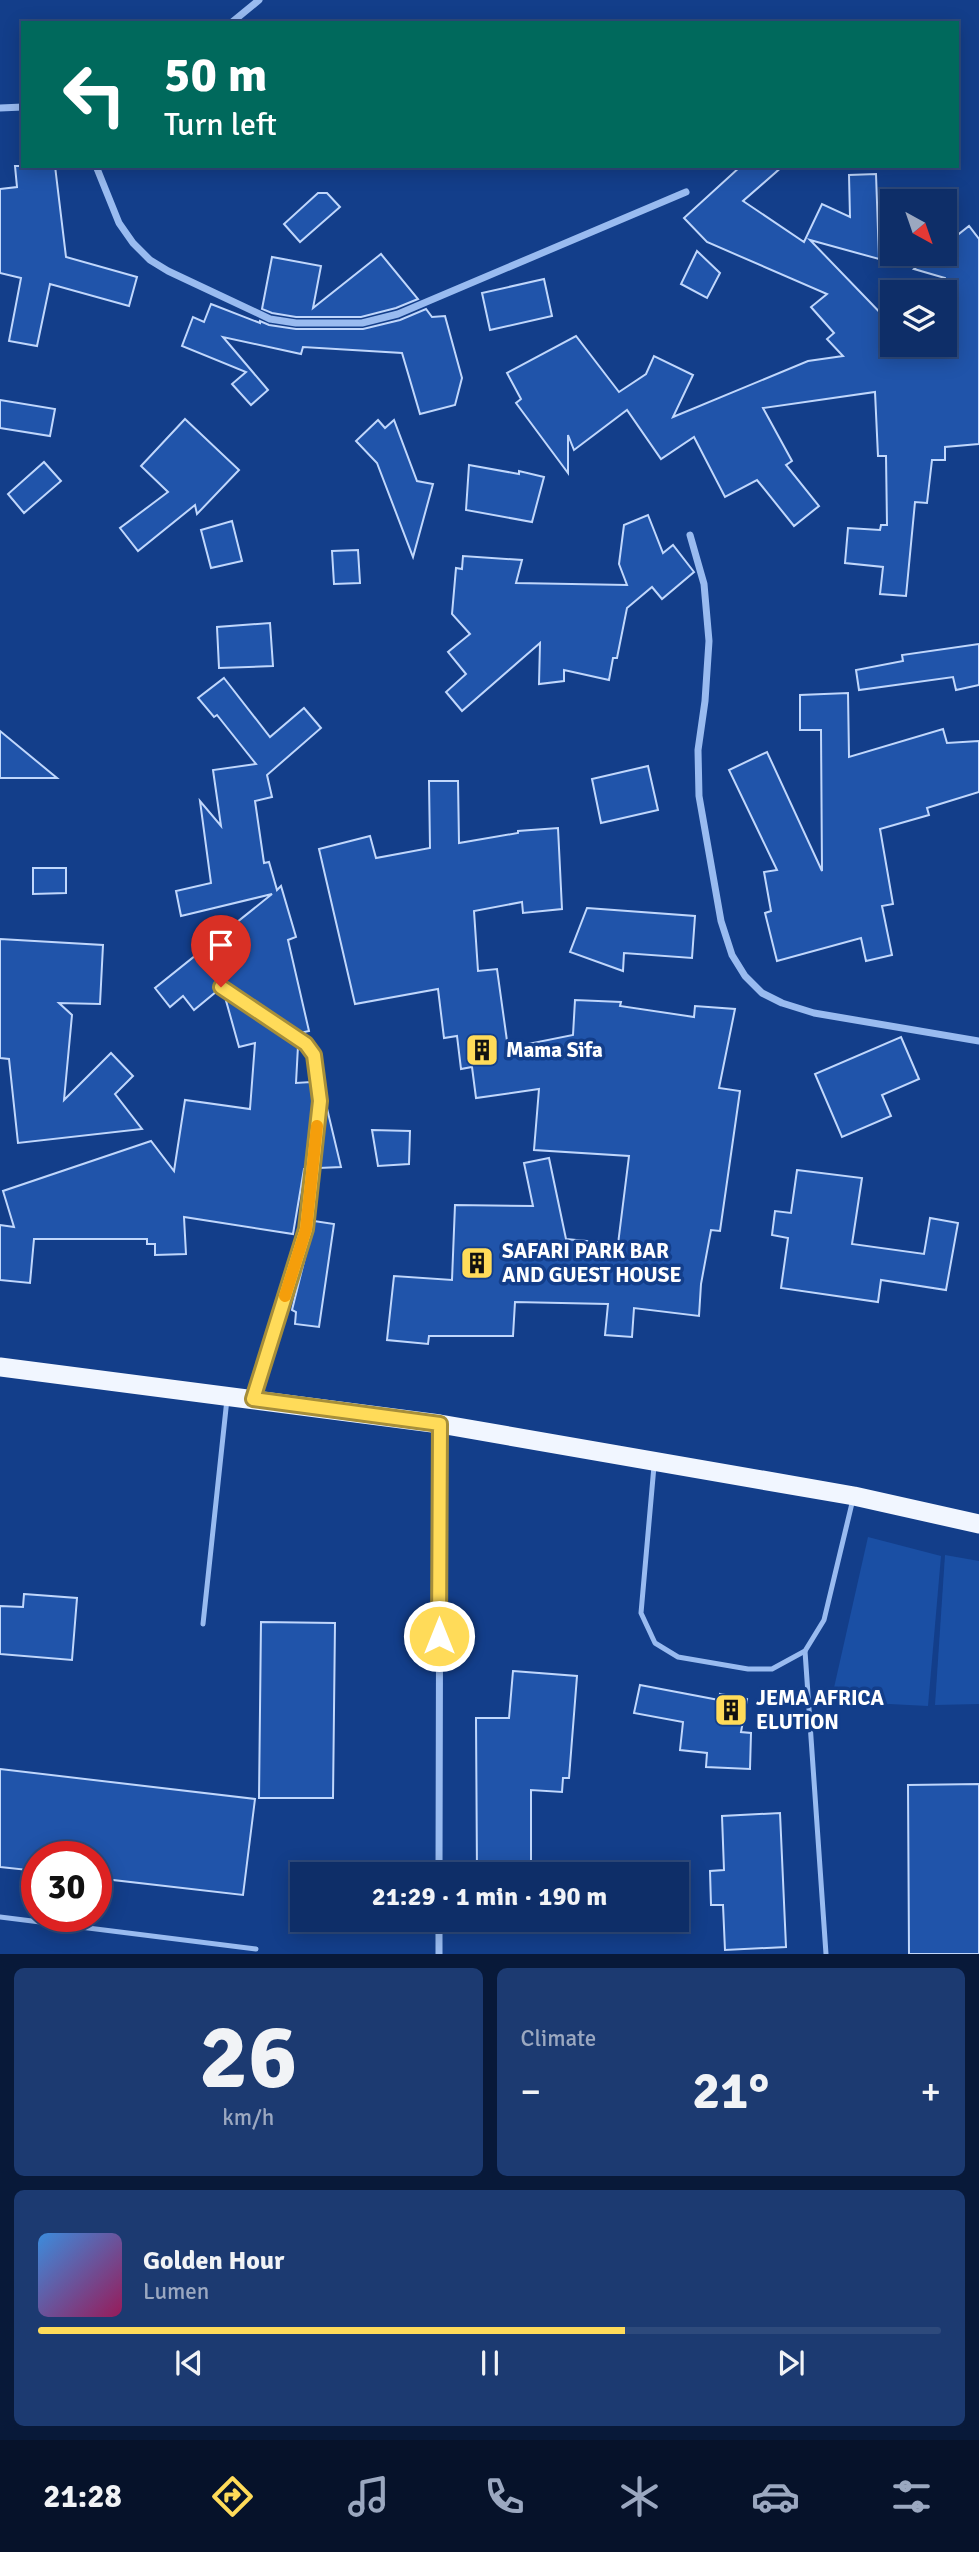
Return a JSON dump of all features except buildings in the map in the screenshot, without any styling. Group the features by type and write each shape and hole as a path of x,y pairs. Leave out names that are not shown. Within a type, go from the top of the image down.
{"highway":[{"path":"0,1367 440,1424 854,1496 979,1524"}],"street":[{"path":"233,21 258,0"},
{"path":"0,108 21,107"},
{"path":"97,168 118,223 150,260 270,319 296,323 362,323 398,314 686,192"},
{"path":"690,535 704,584 709,641 698,750 699,796 722,921 732,955 745,976 762,993 782,1003 814,1013 979,1041"},
{"path":"221,987 306,1044 314,1055 320,1101 306,1229 253,1399"},
{"path":"439,1862 440,1424"},
{"path":"439,1932 439,1954"}],"lane":[{"path":"203,1624 227,1396"},
{"path":"654,1460 641,1613 655,1643 678,1657 748,1669 772,1669 805,1651 824,1620 854,1496"},
{"path":"805,1651 826,1954"},
{"path":"0,1917 256,1949"}],"shaded area":[{"path":"868,1537 941,1556 928,1706 831,1701"},
{"path":"945,1555 979,1561 979,1704 935,1705"}],"slow traffic":[{"path":"285,1296 306,1229 317,1126"}],"place":[{"name":"Mama Sifa","path":"482,1050"},
{"name":"SAFARI PARK BAR AND GUEST HOUSE","path":"477,1263"},
{"name":"JEMA AFRICA ELUTION","path":"731,1710"}],"route":[{"path":"221,987 306,1044 314,1055 320,1101 306,1229 253,1399 440,1424 439,1636"}]}
